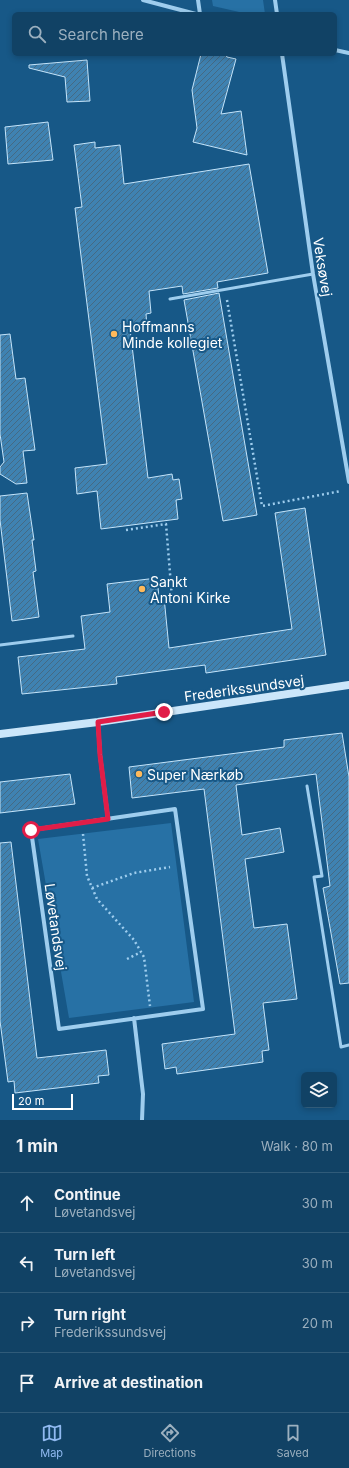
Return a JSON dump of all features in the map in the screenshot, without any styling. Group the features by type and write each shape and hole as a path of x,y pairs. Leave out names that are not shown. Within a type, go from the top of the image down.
{"main road":[{"name":"Frederikssundsvej","path":"0,734 98,722 349,686"}],"street":[{"path":"142,0 188,12"},
{"path":"198,0 200,12"},
{"path":"275,0 277,12"},
{"path":"337,51 349,54"},
{"name":"Veksøvej","path":"282,56 313,274 349,482"},
{"path":"98,722 100,755 108,819"},
{"name":"Løvetandsvej","path":"175,809 203,1008 59,1029 31,830 108,819 175,809"},
{"path":"134,1018 143,1094 142,1120"}],"lane":[{"path":"170,299 313,274"},
{"path":"0,645 73,636"},
{"path":"307,786 322,876 314,877 337,1024 341,1047 349,1045"}],"path":[{"path":"228,305 262,506 342,490"},
{"path":"126,530 166,524 172,598 185,605"},
{"path":"83,822 87,876 97,899 134,940 144,957 151,1016"},
{"path":"92,888 134,873 183,865"},
{"path":"127,959 141,952"}],"shaded area":[{"path":"212,0 263,0 265,12 239,12 213,6"},
{"path":"171,823 194,1002 69,1018 38,839"}],"building":[{"path":"200,56 226,56 236,59 221,114 241,111 247,155 193,142 197,128 192,90"},
{"path":"87,60 90,101 67,102 65,77 29,68 29,65"},
{"path":"48,122 53,160 8,164 5,127"},
{"path":"95,142 95,148 120,145 124,184 249,164 268,273 217,282 218,288 183,294 182,286 149,291 151,313 146,314 147,327 130,329 148,478 172,474 173,480 179,479 182,499 176,500 178,519 101,529 97,491 77,494 75,468 107,464 75,208 82,207 74,145"},
{"path":"219,293 257,515 223,521 184,300"},
{"path":"10,334 16,379 25,378 35,450 23,451 27,483 16,484 0,474 0,467 4,462 0,434 0,335"},
{"path":"27,493 34,540 32,540 36,571 33,572 39,617 12,621 0,520 0,496"},
{"path":"305,508 326,655 206,673 205,665 116,677 117,684 22,694 18,657 85,649 81,616 110,612 107,584 157,578 159,597 164,597 169,648 292,629 275,513"},
{"path":"342,733 349,777 349,983 340,984 323,888 330,886 316,774 236,785 242,835 280,828 284,852 245,859 254,928 287,924 297,999 263,1003 269,1050 262,1051 263,1062 177,1074 176,1067 165,1069 162,1044 235,1034 204,789 132,798 129,767 284,747 284,740"},
{"path":"70,774 75,804 0,813 0,782"},
{"path":"11,842 37,1058 106,1050 109,1075 98,1076 99,1083 15,1093 14,1081 8,1082 0,1021 0,843"}],"place":[{"name":"Hoffmanns Minde kollegiet","path":"114,334"},
{"name":"Sankt Antoni Kirke","path":"142,589"},
{"name":"Super Nærkøb","path":"139,774"}],"route":[{"path":"31,830 108,819 100,755 98,722 164,712"}]}
